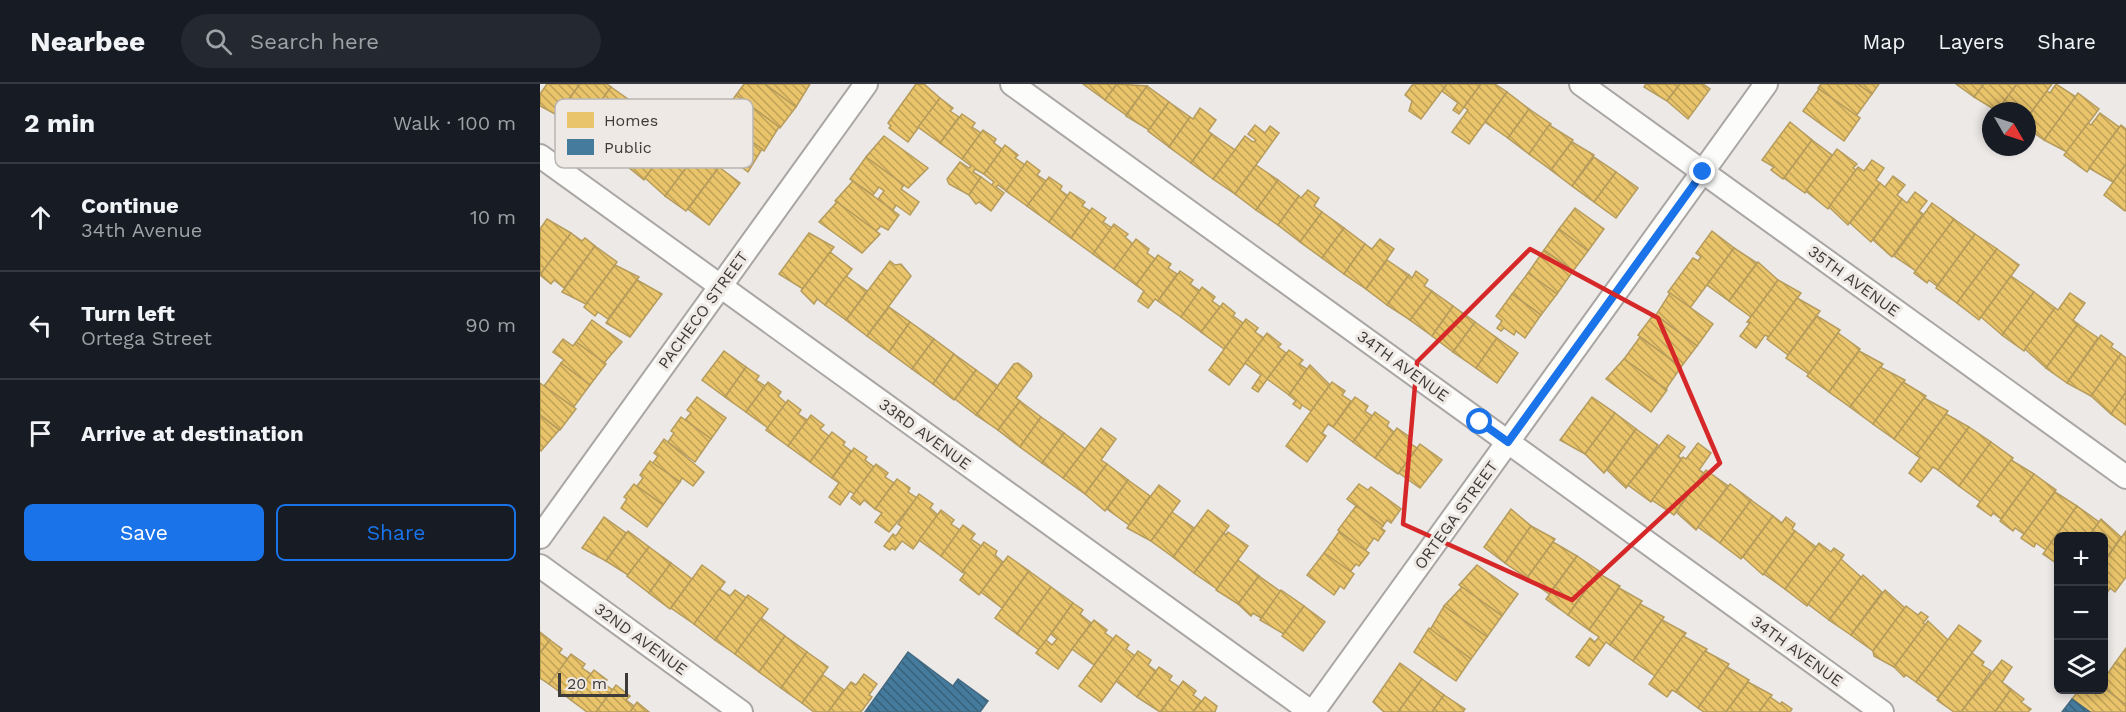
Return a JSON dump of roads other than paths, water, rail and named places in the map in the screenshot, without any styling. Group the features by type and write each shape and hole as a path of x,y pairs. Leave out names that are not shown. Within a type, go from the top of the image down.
{"street":[{"name":"PACHECO STREET","path":"540,537 866,84"},
{"name":"34TH AVENUE","path":"1012,84 1881,712"},
{"name":"35TH AVENUE","path":"1581,84 2126,477"},
{"name":"ORTEGA STREET","path":"1312,712 1767,84"},
{"name":"33RD AVENUE","path":"540,156 555,167"},
{"name":"33RD AVENUE","path":"557,168 1312,712"},
{"name":"32ND AVENUE","path":"540,567 741,712"}]}
